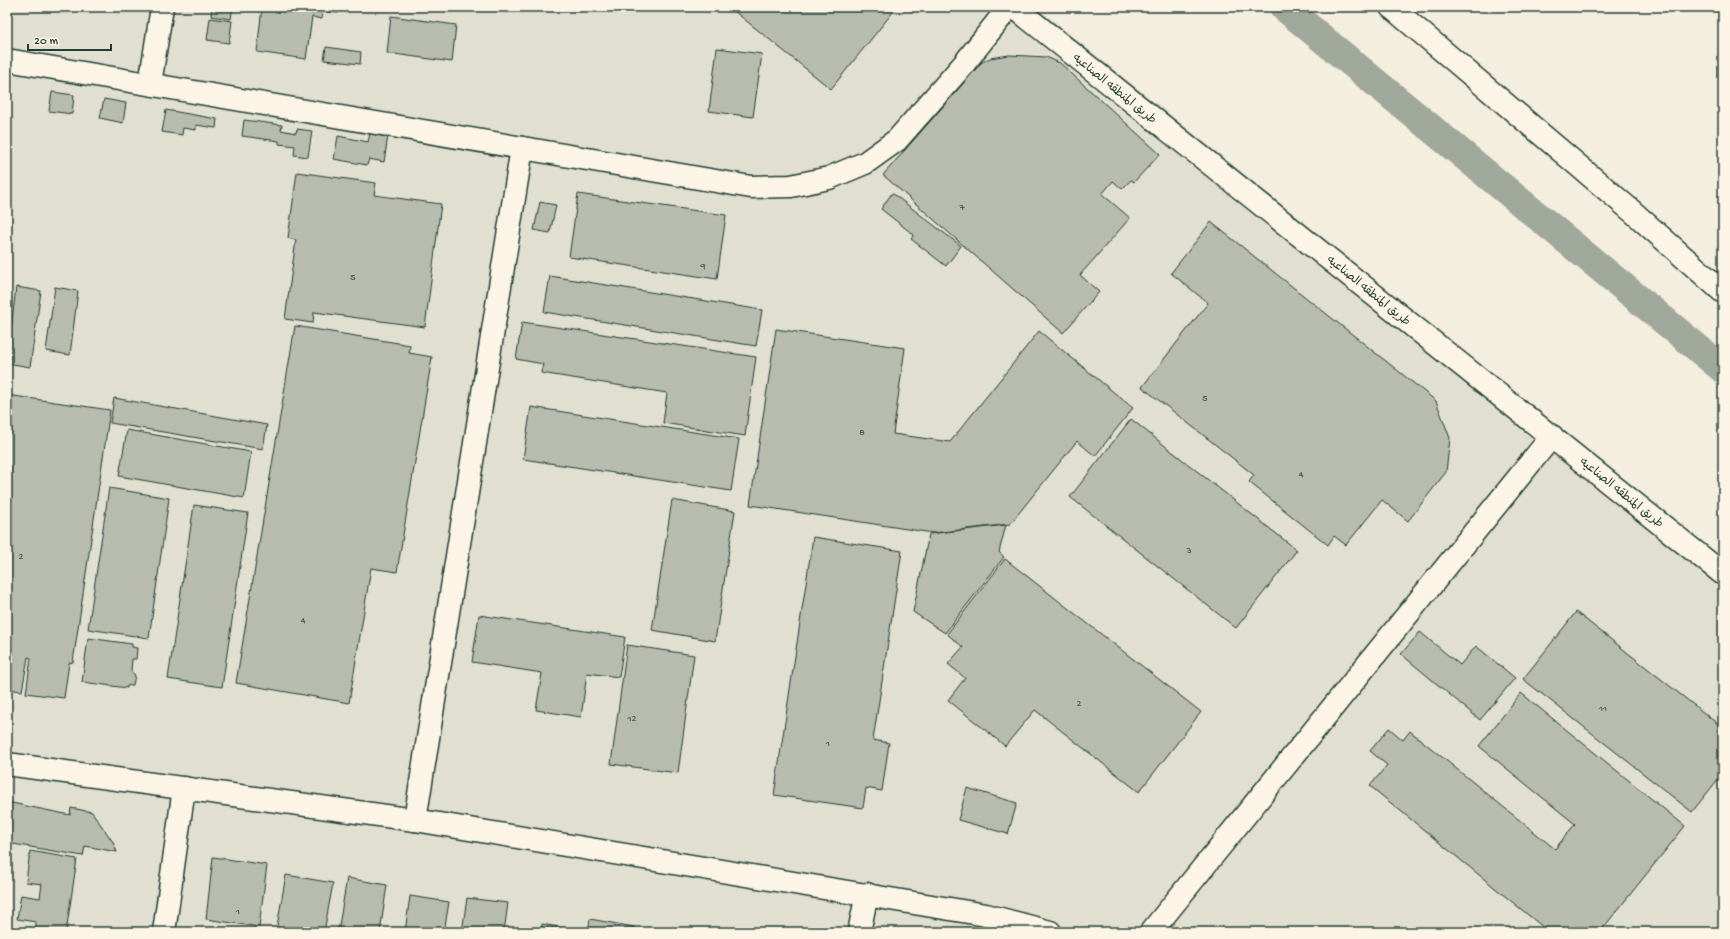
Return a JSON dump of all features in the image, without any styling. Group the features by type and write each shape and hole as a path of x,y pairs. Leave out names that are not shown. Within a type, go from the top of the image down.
{"main road":[{"path":"150,84 162,7"},
{"path":"7,60 751,187 791,186 829,178 865,163 897,140 963,65 1009,7"},
{"name":"طريق المنطقه الصناعيه","path":"1014,7 1723,574"},
{"path":"1391,7 1633,212 1723,292"},
{"path":"415,820 522,148"},
{"path":"1151,932 1552,436"},
{"path":"7,764 415,820 867,894 986,915 1050,932"},
{"path":"164,932 184,788"},
{"path":"859,932 867,894"}],"shaded area":[{"path":"7,7 1036,7 1723,558 1723,932 7,932"}],"building":[{"path":"93,7 118,7 118,11"},
{"path":"212,7 233,7 231,19 211,16"},
{"path":"262,7 339,7 338,13 323,11 322,19 312,17 306,59 257,52"},
{"path":"729,7 897,7 831,89"},
{"path":"391,16 456,25 452,62 387,53"},
{"path":"210,18 232,21 229,43 207,40"},
{"path":"326,47 361,52 360,64 324,60"},
{"path":"717,48 762,54 753,117 709,111"},
{"path":"1009,55 1046,57 1060,63 1160,154 1134,182 1131,180 1122,189 1113,181 1102,194 1130,218 1080,275 1099,292 1063,333 883,175 982,62 990,58"},
{"path":"52,92 74,95 72,114 49,111"},
{"path":"104,99 126,103 123,123 100,118"},
{"path":"166,110 217,119 216,128 196,125 196,130 183,128 182,135 162,132"},
{"path":"244,120 282,125 281,130 296,133 297,129 312,131 308,157 294,155 295,146 279,144 279,141 242,136"},
{"path":"370,133 388,136 384,162 369,159 367,165 334,159 338,136 368,142"},
{"path":"297,172 376,183 374,195 441,204 425,327 314,312 313,323 285,319 296,240 288,238"},
{"path":"892,193 961,246 946,266 911,239 914,235 881,209"},
{"path":"578,194 726,215 717,279 569,257"},
{"path":"540,202 556,205 550,233 534,230"},
{"path":"1211,222 1436,401 1450,438 1446,472 1408,521 1382,500 1346,545 1334,536 1328,545 1249,482 1254,475 1142,387 1208,303 1171,273"},
{"path":"550,276 762,310 756,346 544,312"},
{"path":"16,287 41,291 30,367 7,363"},
{"path":"55,287 78,291 70,355 46,351"},
{"path":"522,322 756,357 745,436 663,423 667,393 541,373 543,364 516,359"},
{"path":"295,326 410,345 409,353 432,357 397,572 371,568 349,703 236,683"},
{"path":"776,329 905,348 893,434 950,442 1039,331 1133,408 1095,456 1077,441 1010,524 933,533 750,505"},
{"path":"7,395 110,410 73,662 69,663 64,698 26,693 31,658 28,657 22,691 7,689"},
{"path":"114,398 267,425 263,449 110,423"},
{"path":"531,407 739,439 731,491 523,459"},
{"path":"1131,419 1297,550 1236,628 1070,497"},
{"path":"127,430 251,452 244,498 119,476"},
{"path":"109,488 169,498 149,638 88,629"},
{"path":"672,500 735,511 715,641 652,630"},
{"path":"194,505 248,513 222,687 168,679"},
{"path":"1006,525 999,552 1004,557 945,633 913,612 929,534"},
{"path":"813,537 902,551 873,740 889,743 882,791 866,788 863,808 774,795"},
{"path":"1005,559 1201,712 1139,792 1035,710 1005,746 948,700 965,678 948,664 963,647 947,634"},
{"path":"1576,612 1723,728 1723,773 1692,812 1523,679"},
{"path":"479,615 625,637 619,677 587,673 581,717 536,710 542,673 472,662"},
{"path":"1420,632 1460,665 1476,646 1515,678 1480,720 1401,654"},
{"path":"88,638 132,644 132,647 137,648 136,659 132,659 131,672 135,675 133,685 127,686 127,688 82,682"},
{"path":"627,645 694,655 678,773 611,764"},
{"path":"1521,693 1685,826 1600,932 1549,932 1370,786 1387,765 1370,751 1389,728 1403,740 1410,731 1555,849 1575,824 1479,746"},
{"path":"967,788 1017,803 1008,834 958,820"},
{"path":"7,802 70,815 71,808 92,812 113,842 117,852 85,846 83,856 7,843"},
{"path":"30,851 77,859 66,932 35,930 36,922 17,919 21,895 40,898 42,884 26,882"},
{"path":"213,857 267,865 259,927 206,919"},
{"path":"286,875 333,883 324,932 276,932"},
{"path":"347,878 387,885 380,932 338,932"},
{"path":"410,896 449,902 444,932 405,932"},
{"path":"467,898 508,903 504,932 462,932"},
{"path":"590,919 634,927 634,932 588,932"},
{"path":"542,924 585,932 541,932"}],"waterway":[{"path":"1284,7 1723,369"}]}
